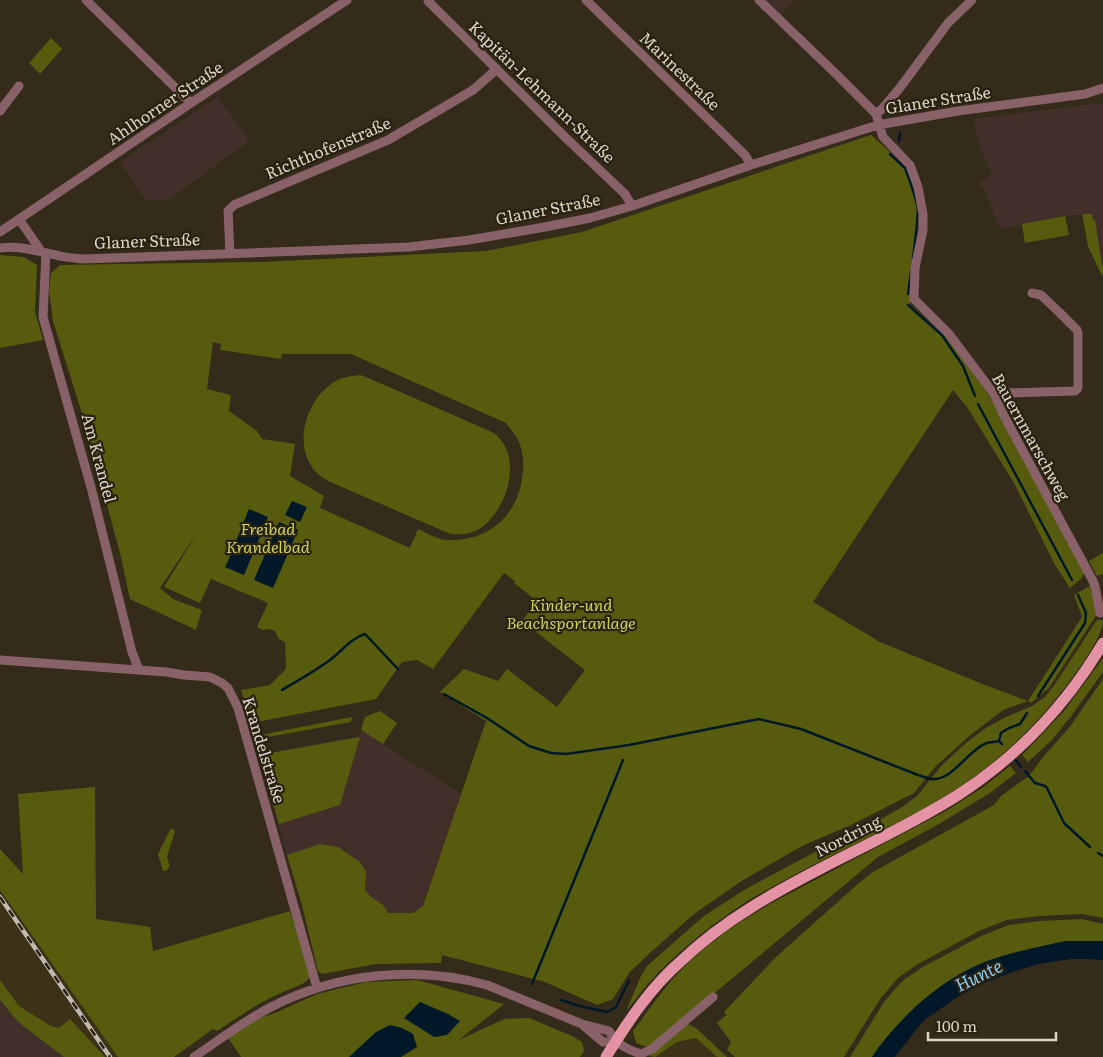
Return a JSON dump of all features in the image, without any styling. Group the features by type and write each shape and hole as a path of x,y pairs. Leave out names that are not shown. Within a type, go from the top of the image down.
{"main road":[{"name":"Nordring","path":"606,1057 615,1041 659,983 678,962 725,925 779,890 918,819 958,795 995,769 1025,742 1055,710 1081,677 1103,643"}],"street":[{"path":"86,0 191,104"},
{"name":"Ahlhorner Straße","path":"0,232 347,0"},
{"name":"Marinestraße","path":"586,0 745,155 752,166"},
{"path":"759,0 876,114 878,125"},
{"path":"876,114 882,110 899,89 948,23 972,0"},
{"name":"Kapitän-Lehmann-Straße","path":"428,1 625,194 632,206"},
{"name":"Richthofenstraße","path":"230,253 228,211 234,205 388,140 473,90 498,69"},
{"path":"0,111 19,86"},
{"name":"Glaner Straße","path":"1085,94 1103,88"},
{"name":"Glaner Straße","path":"0,248 7,247 84,258 418,246 469,240 590,218 878,125 958,111 1085,94 1103,95"},
{"name":"Bauernmarschweg","path":"878,125 883,137 910,165 918,187 924,214 923,230 915,268 914,299 949,334 994,394 1095,586 1100,613"},
{"path":"19,219 44,252"},
{"name":"Am Krandel","path":"44,252 43,317 92,491 132,652 139,670"},
{"path":"994,394 1074,391 1078,388 1077,330 1040,295 1032,293"},
{"name":"Krandelstraße","path":"0,660 210,677 228,688 238,708 318,988"},
{"path":"194,1057 251,1019 295,996 318,988 376,975 444,976 486,985 582,1024 603,1042 615,1041 641,1054 652,1049 713,997"}],"shaded area":[{"path":"764,0 795,0 780,15"},
{"path":"218,97 249,141 167,201 145,200 120,162"},
{"path":"1103,103 1103,266 1092,214 1065,216 1000,229 986,194 979,183 992,175 979,145 974,119"},
{"path":"361,730 461,794 423,906 413,913 388,913 383,905 365,890 366,872 320,844 287,855 259,755 359,736"},
{"path":"0,890 118,1057 105,1057 71,1020 59,1028 51,1026 19,1006 0,980"},
{"path":"1,1002 22,1025 64,1057 0,1057"},
{"path":"696,1038 717,1057 655,1057 677,1042"}],"green space":[{"path":"51,38 62,49 40,74 29,63"},
{"path":"871,135 907,167 915,188 920,212 910,305 947,337 988,394 1085,571 1081,579 1070,588 1055,565 1014,483 967,407 953,390 813,602 880,642 1028,701 1003,710 968,737 935,767 914,793 849,826 804,845 743,880 694,914 629,973 613,999 597,1005 545,982 442,955 441,963 376,964 322,974 318,971 302,905 287,855 320,844 338,847 360,862 366,872 365,890 383,905 388,913 413,913 423,906 486,721 440,692 464,669 498,681 507,669 557,707 585,670 522,621 537,601 504,573 433,669 417,660 402,662 376,699 251,723 241,690 270,685 286,669 285,642 278,638 275,631 263,630 257,627 268,603 211,579 200,603 164,587 197,533 160,588 173,599 202,610 196,630 130,599 121,557 85,423 53,321 49,290 51,273 60,265 262,262 486,251 582,232","holes":["213,342 221,344 220,350 281,359 282,354 351,354 506,423 519,442 523,460 519,493 513,505 506,516 486,532 461,540 444,540 418,529 410,548 320,508 324,496 290,476 295,444 262,439 257,431 229,411 231,395 207,389"]},
{"path":"1082,214 1092,214 1093,220 1095,220 1103,276 1088,246"},
{"path":"1065,216 1069,235 1025,243 1022,224"},
{"path":"0,255 24,257 37,265 35,312 43,340 0,348"},
{"path":"360,375 492,432 502,442 508,455 510,469 508,484 496,512 486,523 475,531 468,533 448,533 328,481 316,472 308,460 304,446 307,417 323,391 334,382 350,376"},
{"path":"1103,553 1103,574 1097,576 1089,561"},
{"path":"1090,586 1097,614 1049,688 1031,703 1028,701 1082,617 1074,595"},
{"path":"1097,620 1103,620 1099,635 1090,652 1073,676 1032,726 995,761 928,806 755,896 707,930 670,961 626,1011 647,966 704,916 744,890 904,806 918,795 941,766 967,742 986,728 1032,706 1045,697"},
{"path":"1103,658 1103,672 1072,715 1052,740 1028,762 1022,755 1064,711"},
{"path":"1103,679 1103,918 1082,914 1039,916 1007,920 979,931 918,964 898,978 880,999 844,1057 735,1057 727,1050 731,1042 717,1023 726,1015 724,1012 776,957 873,872 994,805 1001,796 1029,776 1069,728"},
{"path":"380,711 397,723 383,744 361,730 365,717"},
{"path":"352,717 351,722 257,739 255,736"},
{"path":"360,737 340,805 279,824 259,755"},
{"path":"1010,766 1016,773 990,793 939,824 878,857 651,1046 636,1043 633,1031 663,991 683,968 717,939 779,899 944,812 982,788"},
{"path":"95,787 96,919 150,927 153,951 290,911 311,976 309,979 260,1003 217,1031 213,1029 174,1057 118,1057 0,890 0,849 23,874 18,794"},
{"path":"171,828 175,831 167,857 170,867 167,868 168,870 163,871 158,854"},
{"path":"1082,919 1103,924 1103,941 918,1004 881,1044 872,1057 850,1057 884,1002 901,982 921,968 981,936 1009,925 1039,921"},
{"path":"0,980 19,1006 51,1026 59,1028 70,1019 105,1057 64,1057 13,1016 0,1000"},
{"path":"417,980 504,1004 459,1040 504,1019 529,1018 582,1042 584,1051 580,1057 241,1057 228,1038 254,1020 275,1013 317,994 366,982"},
{"path":"688,1024 697,1029 727,1057 717,1057 696,1038 677,1042 655,1057 649,1056"}],"water":[{"path":"292,501 307,507 300,522 285,515"},
{"path":"249,509 268,517 261,534 249,529 248,532 260,537 244,575 225,567 233,550 245,554 246,552 234,546"},
{"path":"279,522 298,530 273,588 254,580"},
{"name":"Hunte","path":"1065,941 1103,941 1103,960 1071,959 1038,964 984,983 959,996 923,1021 895,1057 872,1057 895,1028 923,1000 970,968 996,958"},
{"path":"420,1002 460,1021 447,1035 434,1037 404,1018"},
{"path":"390,1025 402,1028 413,1034 417,1047 401,1057 349,1057 376,1032"}],"waterway":[{"path":"899,141 900,133"},
{"path":"890,154 905,168 918,208 913,259"},
{"path":"908,294 911,272"},
{"path":"908,305 942,335 963,366 975,396"},
{"path":"978,404 1072,580"},
{"path":"1038,696 1085,623 1086,613 1078,595"},
{"path":"282,690 324,664 351,642 365,634 398,669"},
{"path":"444,694 487,718 529,746 551,753 566,754 629,745 759,719 801,729 918,775 933,779 947,774 981,746 999,741 1002,744"},
{"path":"999,741 1001,733 1020,724 1027,713"},
{"path":"1014,758 1021,767"},
{"path":"532,984 623,760"},
{"path":"1025,771 1035,783 1047,788 1064,823 1090,847"},
{"path":"1098,853 1103,856"},
{"path":"561,1000 607,1012 616,1007 629,980"}],"railway":[{"path":"0,897 110,1057"}],"park label":[{"name":"Freibad Krandelbad","path":"268,538"},
{"name":"Kinder-und Beachsportanlage","path":"571,614"}]}
